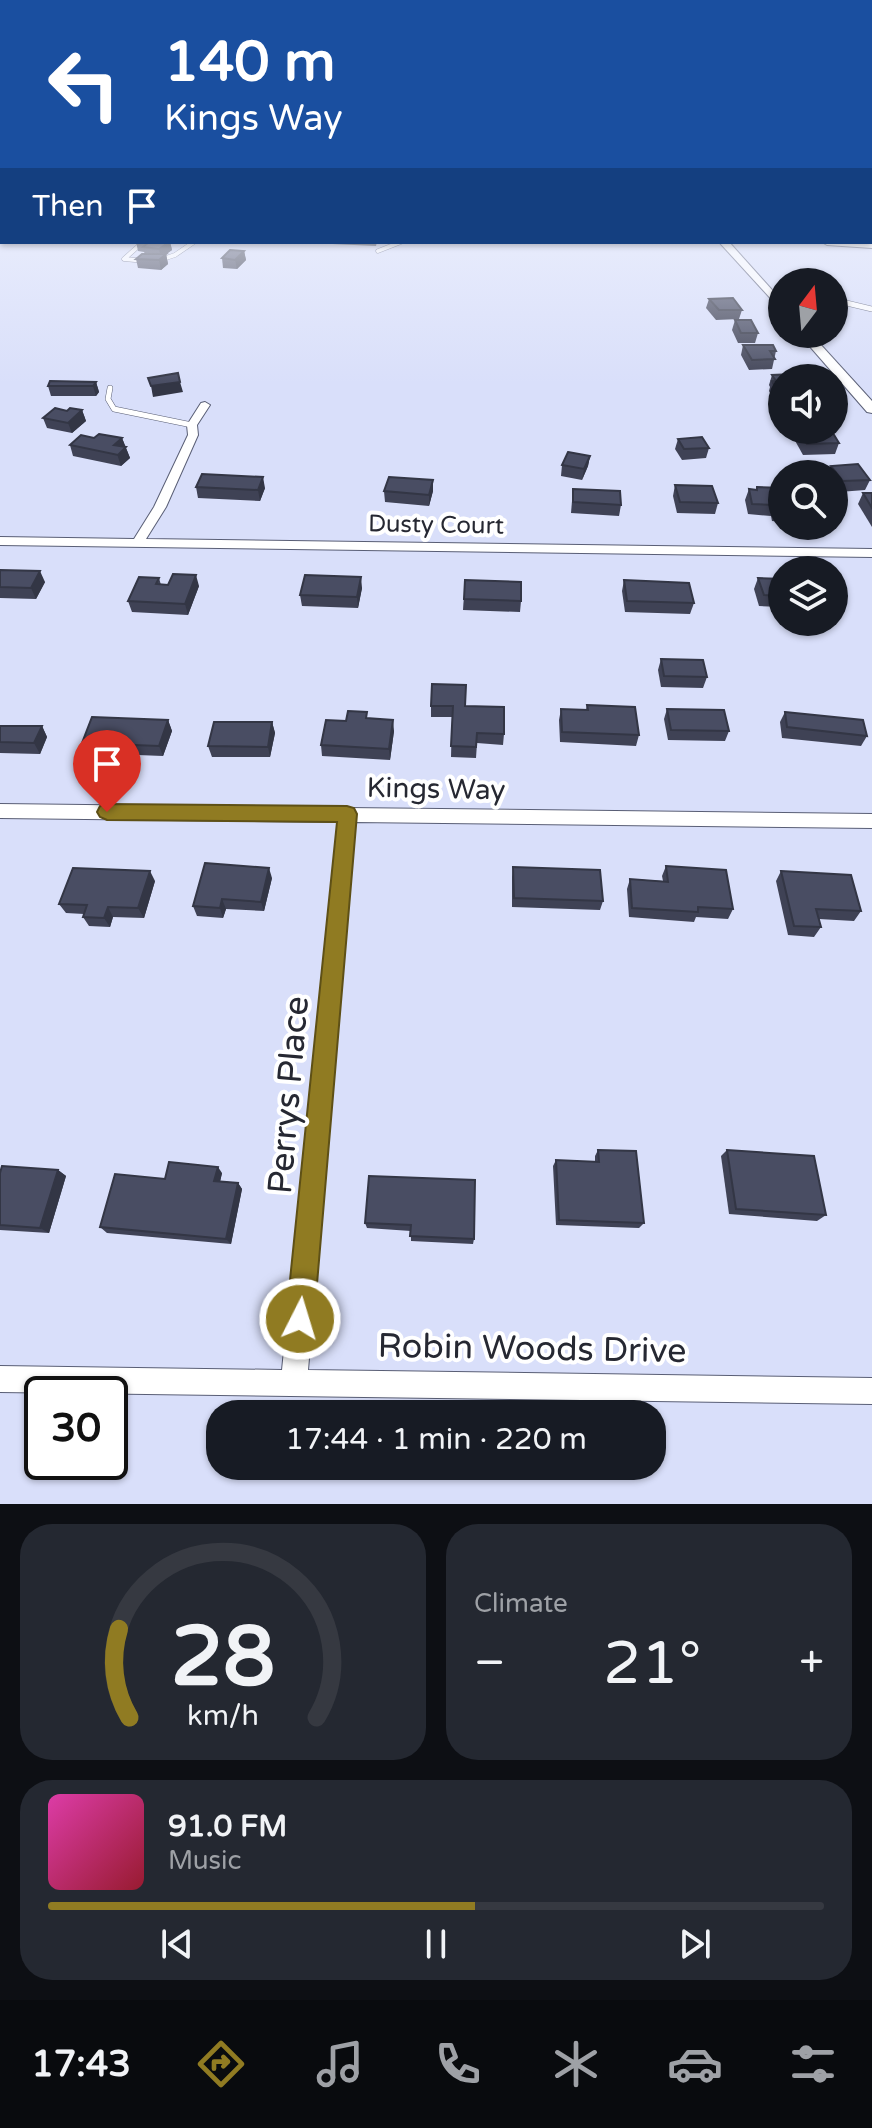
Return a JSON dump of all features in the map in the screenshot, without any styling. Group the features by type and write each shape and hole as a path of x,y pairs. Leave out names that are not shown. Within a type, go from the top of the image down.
{"street":[{"path":"726,244 768,290"},
{"path":"818,348 872,409"},
{"path":"137,544 160,507 186,453 193,435 192,425 205,405"},
{"name":"Dusty Court","path":"0,541 872,553"},
{"name":"Kings Way","path":"0,811 872,821"},
{"name":"Perrys Place","path":"294,1382 347,814"},
{"name":"Robin Woods Drive","path":"0,1379 872,1391"}],"lane":[{"path":"145,244 127,256 126,261 167,259 191,244"},
{"path":"171,246 191,244"},
{"path":"378,251 396,244"},
{"path":"848,303 872,309"},
{"path":"110,388 108,399 114,409 192,425"}],"building":[{"path":"147,244 166,244 159,249 143,247"},
{"path":"230,250 244,251 235,260 222,258"},
{"path":"142,254 166,254 159,260 136,259"},
{"path":"733,298 742,310 719,310 709,299"},
{"path":"735,320 751,320 758,333 741,333"},
{"path":"743,345 768,345 776,351 770,351 775,359 752,360"},
{"path":"178,373 180,382 151,386 148,378"},
{"path":"50,381 96,382 93,386 48,386"},
{"path":"55,408 82,410 68,423 43,418"},
{"path":"99,434 122,438 114,445 126,447 118,455 70,445 81,435 94,438"},
{"path":"702,437 709,448 684,449 678,439"},
{"path":"568,452 590,456 584,469 562,465"},
{"path":"858,464 870,480 848,481 848,465"},
{"path":"202,474 263,477 258,490 196,487"},
{"path":"389,477 433,480 429,495 384,491"},
{"path":"675,485 712,486 718,503 680,502"},
{"path":"757,487 768,487 768,505 752,504 749,489 757,490"},
{"path":"573,489 620,491 621,505 573,502"},
{"path":"863,493 872,493 872,508"},
{"path":"0,570 40,571 31,588 0,587"},
{"path":"173,574 196,575 185,604 128,601 139,577 159,578 156,584 168,585"},
{"path":"305,575 361,577 357,597 300,595"},
{"path":"758,578 768,578 768,595 764,595"},
{"path":"465,580 521,582 521,601 464,599"},
{"path":"624,580 689,583 694,603 627,601"},
{"path":"661,659 703,660 707,677 664,676"},
{"path":"432,684 466,685 465,706 504,707 504,734 477,733 476,747 451,746 453,706 431,706"},
{"path":"587,705 635,707 639,735 562,732 561,709 588,710"},
{"path":"667,709 724,710 729,731 671,730"},
{"path":"348,711 367,712 366,718 393,720 389,749 321,745 326,720 346,721"},
{"path":"785,712 863,720 867,736 787,727"},
{"path":"92,717 168,720 159,746 82,743"},
{"path":"214,722 272,722 268,747 208,746"},
{"path":"0,726 42,726 34,743 0,742"},
{"path":"205,863 269,868 261,902 222,899 220,908 193,906"},
{"path":"666,866 726,870 733,909 698,907 698,912 632,908 630,879 668,882"},
{"path":"513,867 600,870 603,901 514,898"},
{"path":"73,868 150,871 138,908 108,907 104,918 83,917 87,905 59,904"},
{"path":"781,871 851,875 861,911 816,909 821,927 794,926"},
{"path":"598,1150 636,1151 644,1223 559,1220 556,1160 599,1162"},
{"path":"727,1150 814,1156 826,1215 736,1209"},
{"path":"169,1162 218,1167 214,1181 238,1183 226,1239 100,1227 115,1174 165,1179"},
{"path":"2,1166 58,1170 40,1228 0,1225"},
{"path":"369,1176 475,1180 474,1239 410,1236 411,1225 365,1223"}],"route":[{"path":"107,812 347,814 300,1319"}]}
